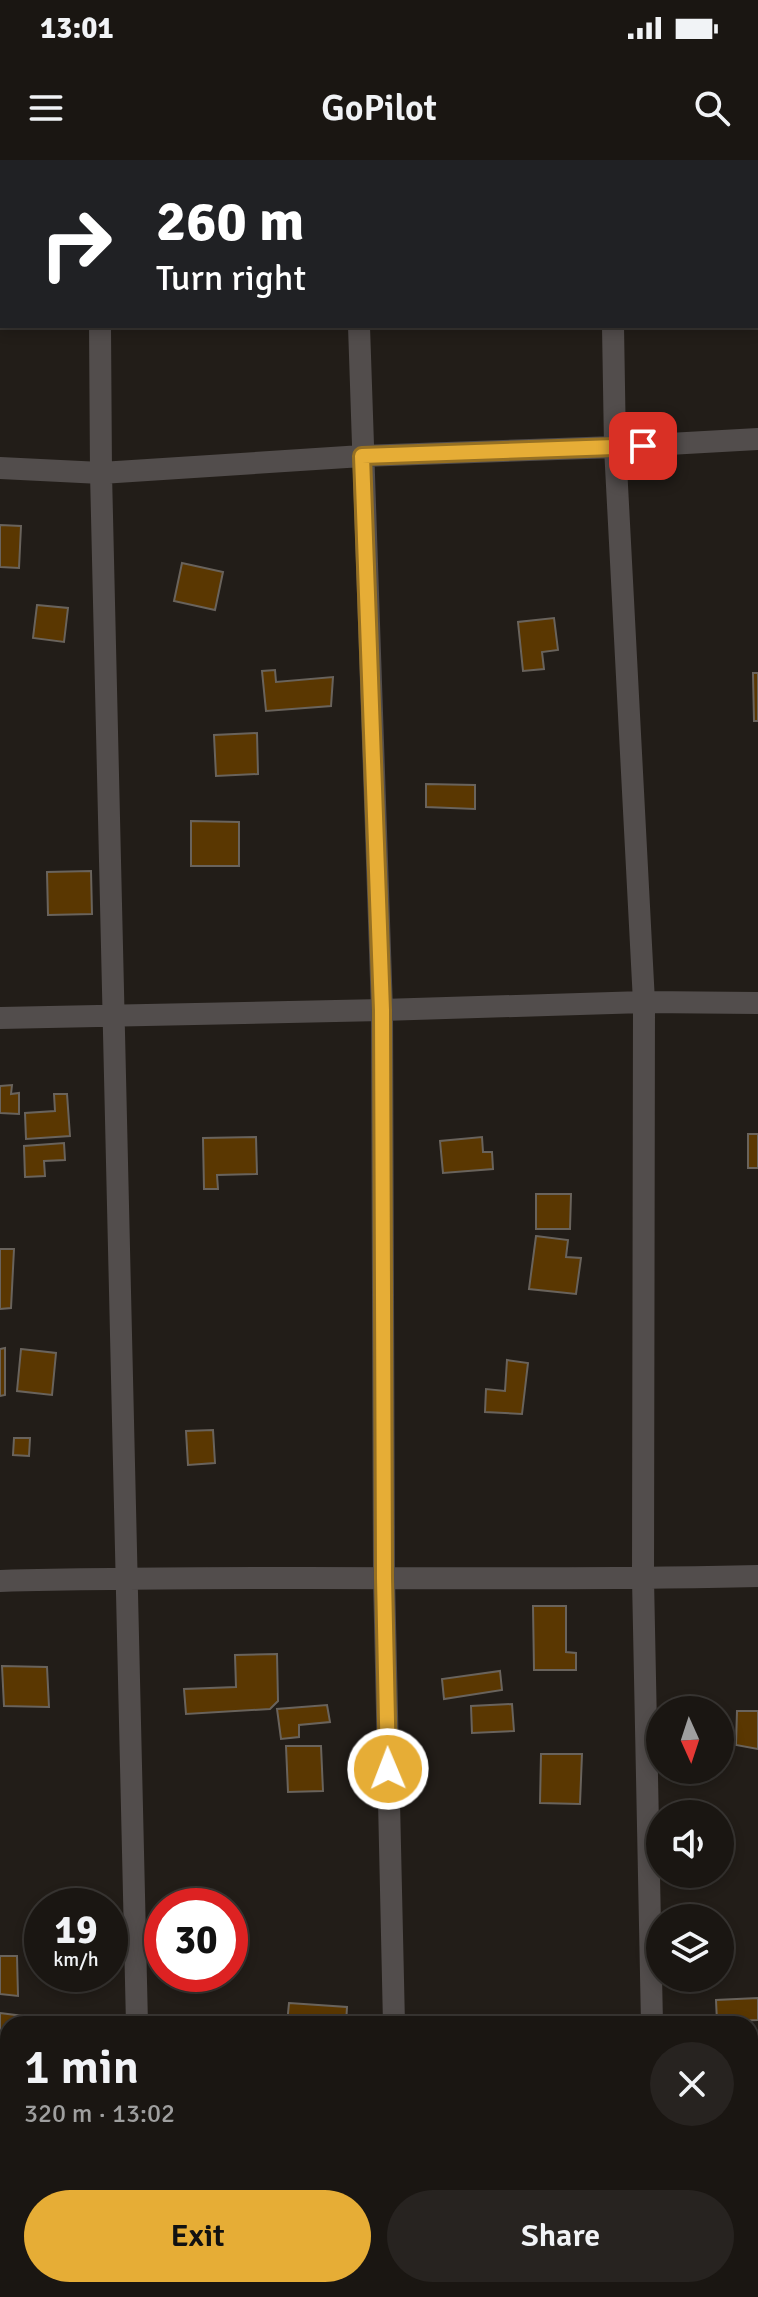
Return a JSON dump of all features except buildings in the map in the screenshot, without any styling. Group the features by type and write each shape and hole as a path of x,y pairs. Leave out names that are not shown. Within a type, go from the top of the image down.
{"street":[{"path":"100,328 137,2016"},
{"path":"359,328 382,1010 384,1578 394,2016"},
{"path":"613,328 615,447 644,1002 643,1579 652,2016"},
{"path":"0,468 101,473 362,456 758,439"},
{"path":"0,1018 644,1002 758,1003"},
{"path":"0,1581 758,1576"}],"route":[{"path":"388,1769 384,1578 382,1010 362,456 643,446"}]}
